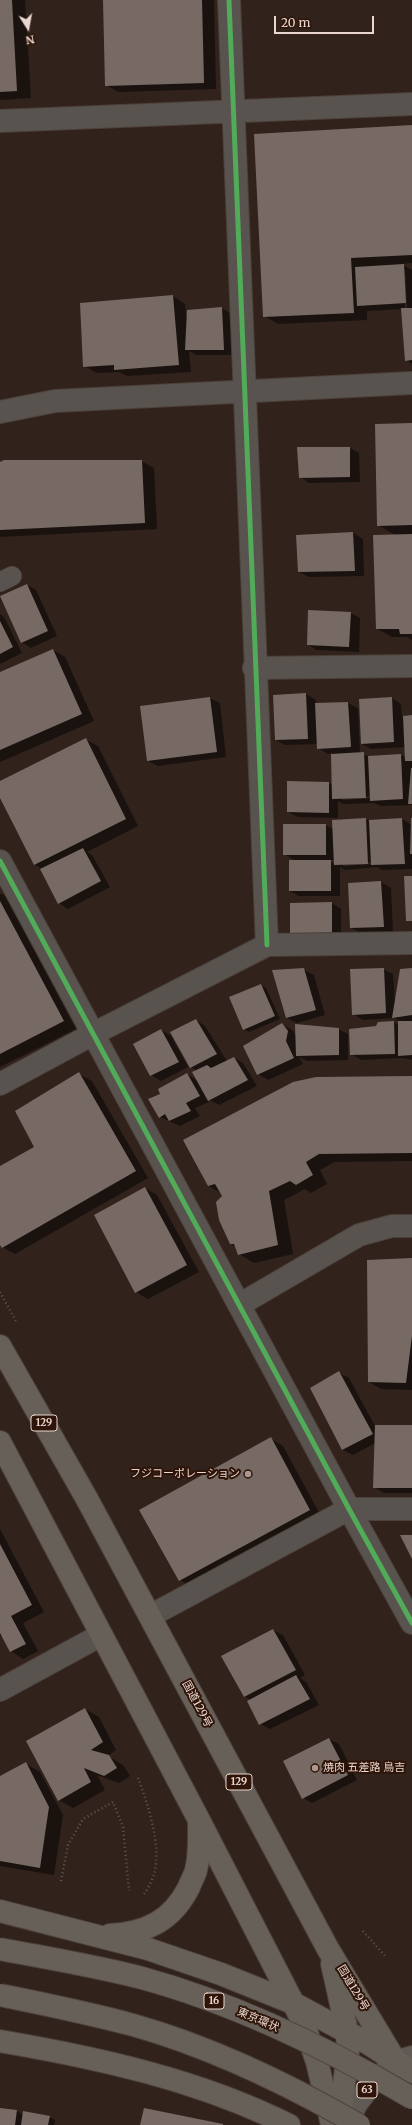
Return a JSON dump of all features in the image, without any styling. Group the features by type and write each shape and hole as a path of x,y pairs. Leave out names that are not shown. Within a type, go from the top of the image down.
{"highway":[{"name":"国道129号","path":"0,1346 87,1499 328,1949 407,2063"},
{"path":"0,1442 199,1820 304,2024 317,2062 332,2125"},
{"path":"99,1936 125,1934 145,1929 166,1919 184,1896 196,1871 199,1843 199,1820"},
{"path":"0,1911 148,1949 222,1974 293,2003 407,2063"},
{"name":"東京環状","path":"0,1949 142,1978 211,2000 282,2030 354,2064 412,2098"},
{"path":"328,1949 347,2032 348,2052 339,2125"},
{"path":"0,1995 134,2025 203,2049 274,2080 359,2125"},
{"path":"0,2042 51,2050 118,2065 183,2083 267,2114 289,2125"}],"main road":[{"name":"63","path":"344,2125 357,2103 372,2083 407,2063"}],"street":[{"path":"229,0 246,390 254,668 267,945"},
{"path":"0,121 412,104"},
{"path":"0,412 55,401 246,390 412,383"},
{"path":"254,668 412,666"},
{"path":"0,862 348,1509 412,1623"},
{"path":"0,1084 92,1034 267,945 412,943"},
{"path":"239,1305 359,1235 392,1226 412,1226"},
{"path":"150,1616 348,1509 412,1509"},
{"path":"0,1690 101,1635"}],"path":[{"path":"138,1778 150,1817 156,1864 152,1880 141,1898"},
{"path":"61,1880 68,1845 83,1819 113,1802 123,1826 129,1891"},
{"path":"363,1931 385,1956"}],"building":[{"path":"0,0 12,0 17,91 0,92"},
{"path":"103,0 202,0 204,83 105,86"},
{"path":"412,125 412,255 351,258 354,313 263,317 254,134"},
{"path":"404,264 406,303 357,306 355,267"},
{"path":"173,295 179,365 114,370 114,365 83,367 80,303"},
{"path":"222,307 224,350 185,350 187,310"},
{"path":"401,308 412,308 412,360 405,361"},
{"path":"412,423 412,525 377,526 375,424"},
{"path":"297,447 350,447 350,477 299,478"},
{"path":"4,460 142,460 145,523 0,530 0,462"},
{"path":"353,532 355,571 298,572 296,535"},
{"path":"412,534 412,634 400,634 399,629 376,629 373,535"},
{"path":"27,584 48,631 21,643 0,596"},
{"path":"308,610 351,612 349,647 307,645"},
{"path":"0,621 13,647 0,654"},
{"path":"53,649 82,714 0,750 0,672"},
{"path":"306,693 308,739 275,740 273,695"},
{"path":"210,697 217,752 147,761 140,706"},
{"path":"392,697 394,742 361,744 359,699"},
{"path":"348,702 351,747 317,749 315,703"},
{"path":"412,715 412,761 405,761 403,716"},
{"path":"86,738 126,819 34,865 0,798 0,781"},
{"path":"364,752 366,798 332,799 331,754"},
{"path":"401,754 403,799 370,801 368,756"},
{"path":"411,768 412,804 408,804"},
{"path":"287,781 329,782 329,813 287,812"},
{"path":"366,818 368,864 334,865 332,820"},
{"path":"402,818 405,864 371,865 369,820"},
{"path":"411,818 412,854 410,854"},
{"path":"283,824 326,824 326,855 283,855"},
{"path":"83,848 101,881 58,904 40,869"},
{"path":"289,860 331,860 331,891 289,891"},
{"path":"404,876 412,876 412,921 406,921"},
{"path":"381,881 384,927 350,928 348,883"},
{"path":"0,901 64,1021 0,1054"},
{"path":"332,902 332,934 290,934 290,903"},
{"path":"304,968 316,1010 286,1018 272,970"},
{"path":"384,968 386,1013 352,1015 350,969"},
{"path":"412,968 412,1015 392,1018 400,969"},
{"path":"261,984 275,1016 243,1030 229,997"},
{"path":"196,1019 217,1054 190,1068 170,1032"},
{"path":"394,1021 395,1054 350,1055 349,1029 376,1026 378,1022"},
{"path":"398,1021 412,1021 412,1055 398,1056"},
{"path":"282,1023 288,1031 286,1041 294,1058 257,1075 243,1046"},
{"path":"295,1024 339,1028 339,1055 296,1056"},
{"path":"161,1029 179,1062 150,1076 133,1044"},
{"path":"234,1057 248,1080 208,1101 192,1072 207,1065 211,1068"},
{"path":"79,1072 136,1171 2,1248 0,1245 0,1166 34,1147 15,1111"},
{"path":"187,1073 200,1096 186,1103 191,1111 169,1121 165,1114 159,1118 148,1099 160,1094 158,1089"},
{"path":"412,1076 412,1153 319,1154 306,1162 313,1175 296,1185 290,1181 269,1191 278,1245 238,1255 234,1244 230,1244 219,1220 216,1202 222,1196 215,1184 208,1186 183,1140 293,1082 316,1077"},
{"path":"145,1187 187,1265 135,1293 94,1215"},
{"path":"412,1258 412,1336 406,1383 368,1382 367,1260"},
{"path":"339,1371 373,1434 342,1450 310,1388"},
{"path":"375,1425 412,1425 412,1488 373,1488"},
{"name":"フジコーポレーション","path":"271,1437 310,1510 179,1581 139,1510"},
{"path":"400,1535 412,1535 412,1559"},
{"path":"0,1544 32,1605 11,1616 26,1644 10,1652 0,1633"},
{"path":"273,1629 296,1670 244,1697 221,1656"},
{"path":"296,1675 310,1699 259,1725 247,1701"},
{"path":"85,1708 103,1742 91,1750 109,1755 117,1768 104,1776 84,1768 91,1782 58,1801 26,1741"},
{"name":"焼肉 五差路 鳥吉","path":"329,1738 348,1775 302,1799 283,1761"},
{"path":"26,1762 49,1807 40,1868 0,1861 0,1776"},
{"path":"0,2108 17,2110 15,2125 0,2125"},
{"path":"144,2108 223,2124 223,2125 140,2125"},
{"path":"23,2111 50,2116 48,2125 21,2125"}],"cycle path":[{"path":"229,0 267,945"},
{"path":"0,861 412,1623"}],"place":[{"name":"フジコーポレーション","path":"248,1474"},
{"name":"焼肉 五差路 鳥吉","path":"315,1768"}]}
